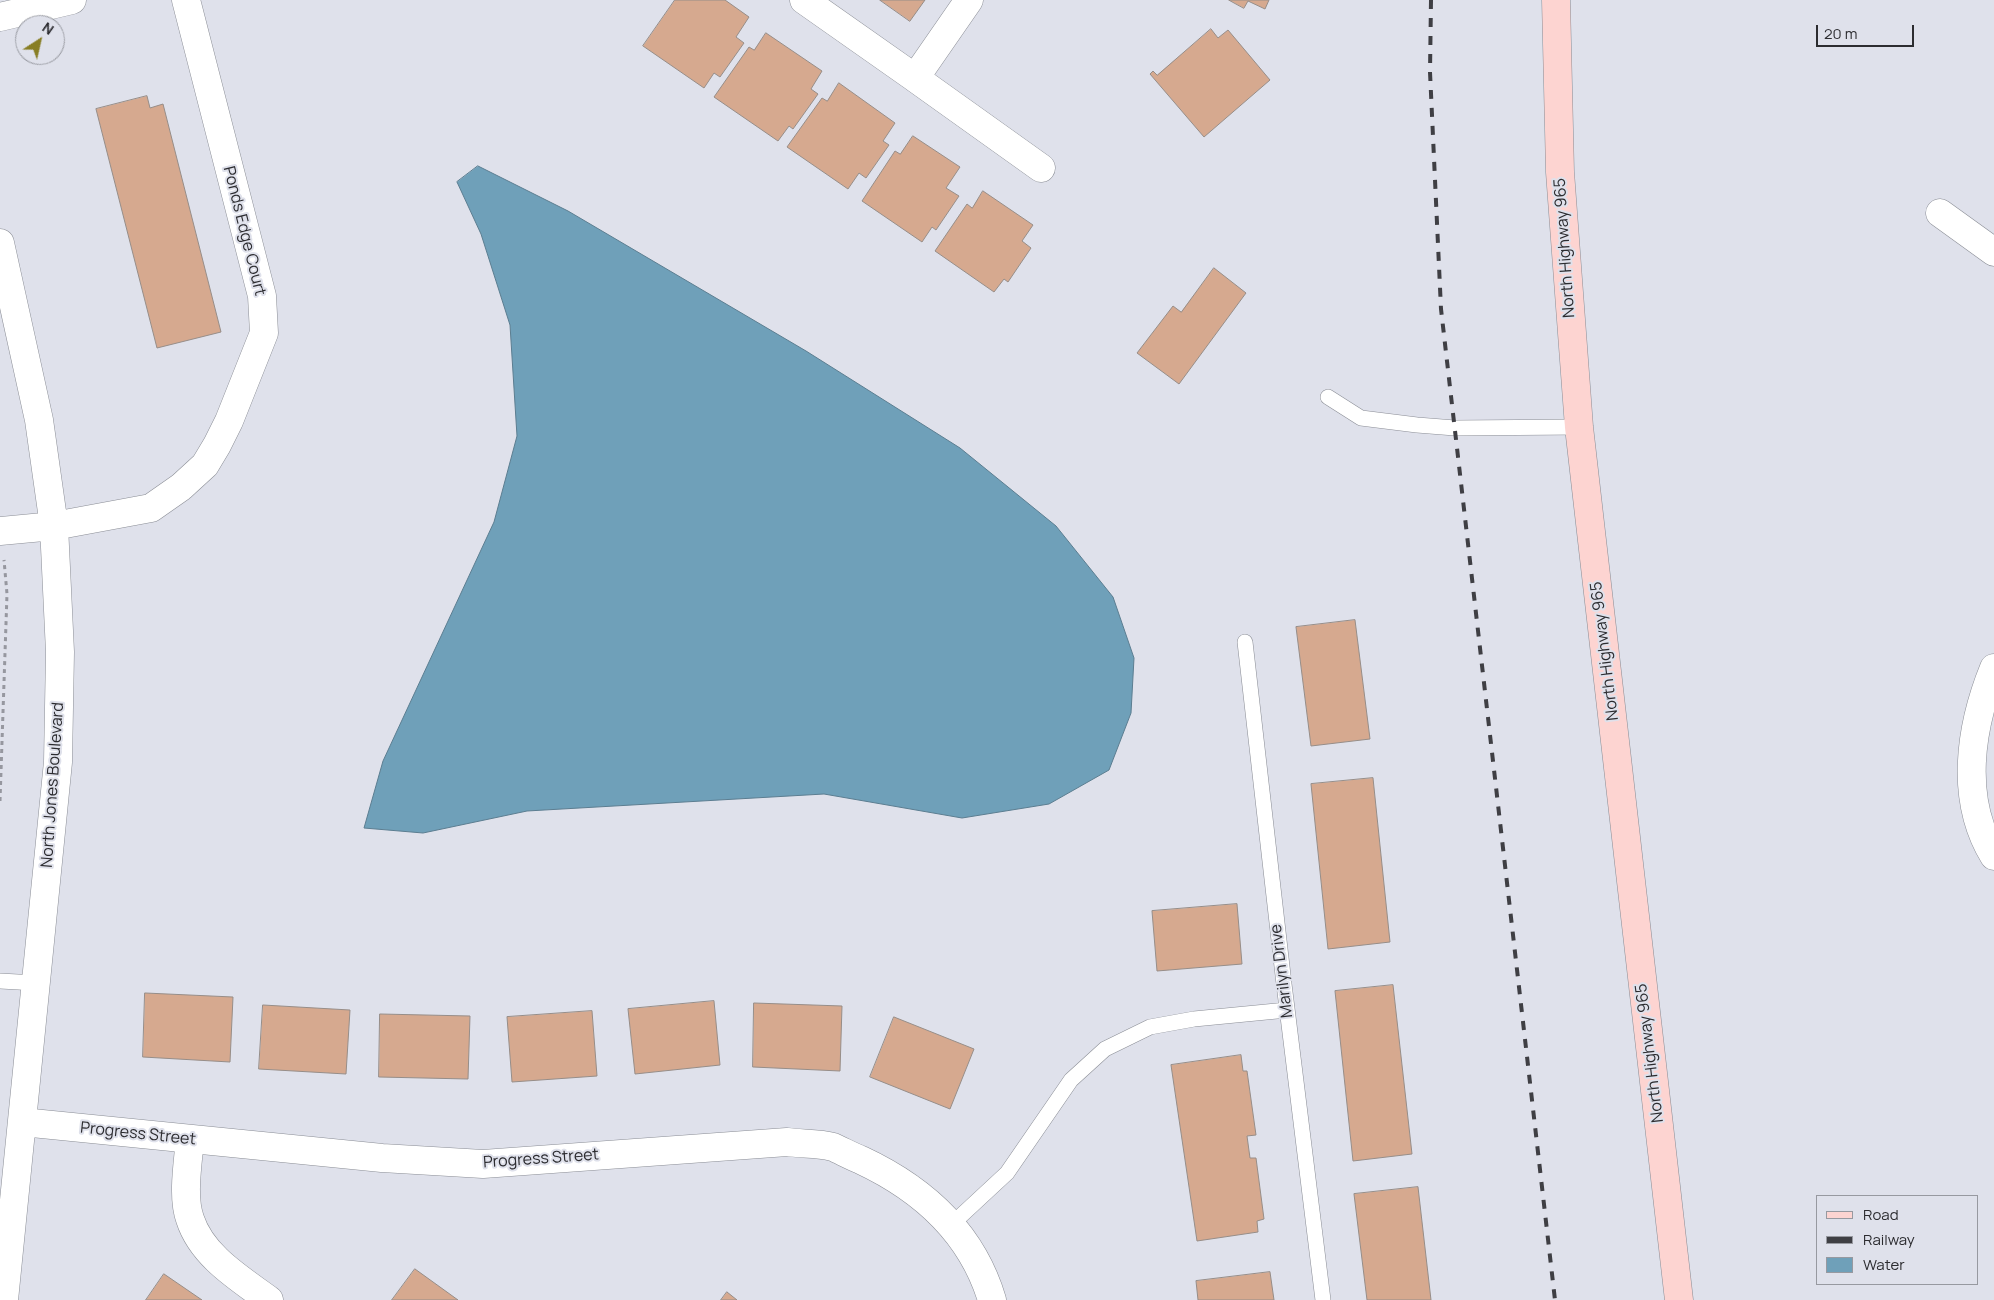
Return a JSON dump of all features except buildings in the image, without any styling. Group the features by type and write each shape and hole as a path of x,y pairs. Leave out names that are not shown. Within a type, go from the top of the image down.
{"street":[{"path":"0,17 72,0"},
{"name":"Ponds Edge Court","path":"1,531 54,526 151,508 181,487 205,465 217,445 229,421 264,333 262,296 186,0"},
{"path":"804,0 1041,168"},
{"path":"915,78 969,0"},
{"name":"North Highway 965","path":"1556,0 1560,172 1579,427 1679,1300"},
{"path":"1940,213 1994,252"},
{"name":"North Jones Boulevard","path":"0,243 39,420 54,526 60,652 58,762 4,1300"},
{"path":"1994,668 1982,697 1972,747 1972,798 1985,841 1994,856"},
{"name":"Progress Street","path":"22,1122 382,1158 483,1164 787,1142 832,1147 872,1165 906,1185 932,1204 967,1245 987,1284 992,1300"},
{"path":"190,1139 186,1186 190,1218 205,1247 231,1272 269,1300"}],"lane":[{"path":"1328,398 1361,418 1417,425 1455,428 1579,427"},
{"name":"Marilyn Drive","path":"1245,642 1287,1010 1323,1300"},
{"path":"0,980 36,983"},
{"path":"951,1225 1008,1173 1071,1080 1105,1049 1150,1027 1194,1019 1287,1010"}],"path":[{"path":"0,801 8,594 1,531"}],"water":[{"path":"478,166 568,211 806,351 960,448 1056,526 1113,597 1134,658 1131,713 1109,770 1049,804 962,818 824,794 527,811 423,833 364,828 383,761 494,522 517,436 510,325 481,234 457,182"}],"railway":[{"path":"1431,0 1430,72 1441,309 1555,1300"}]}
